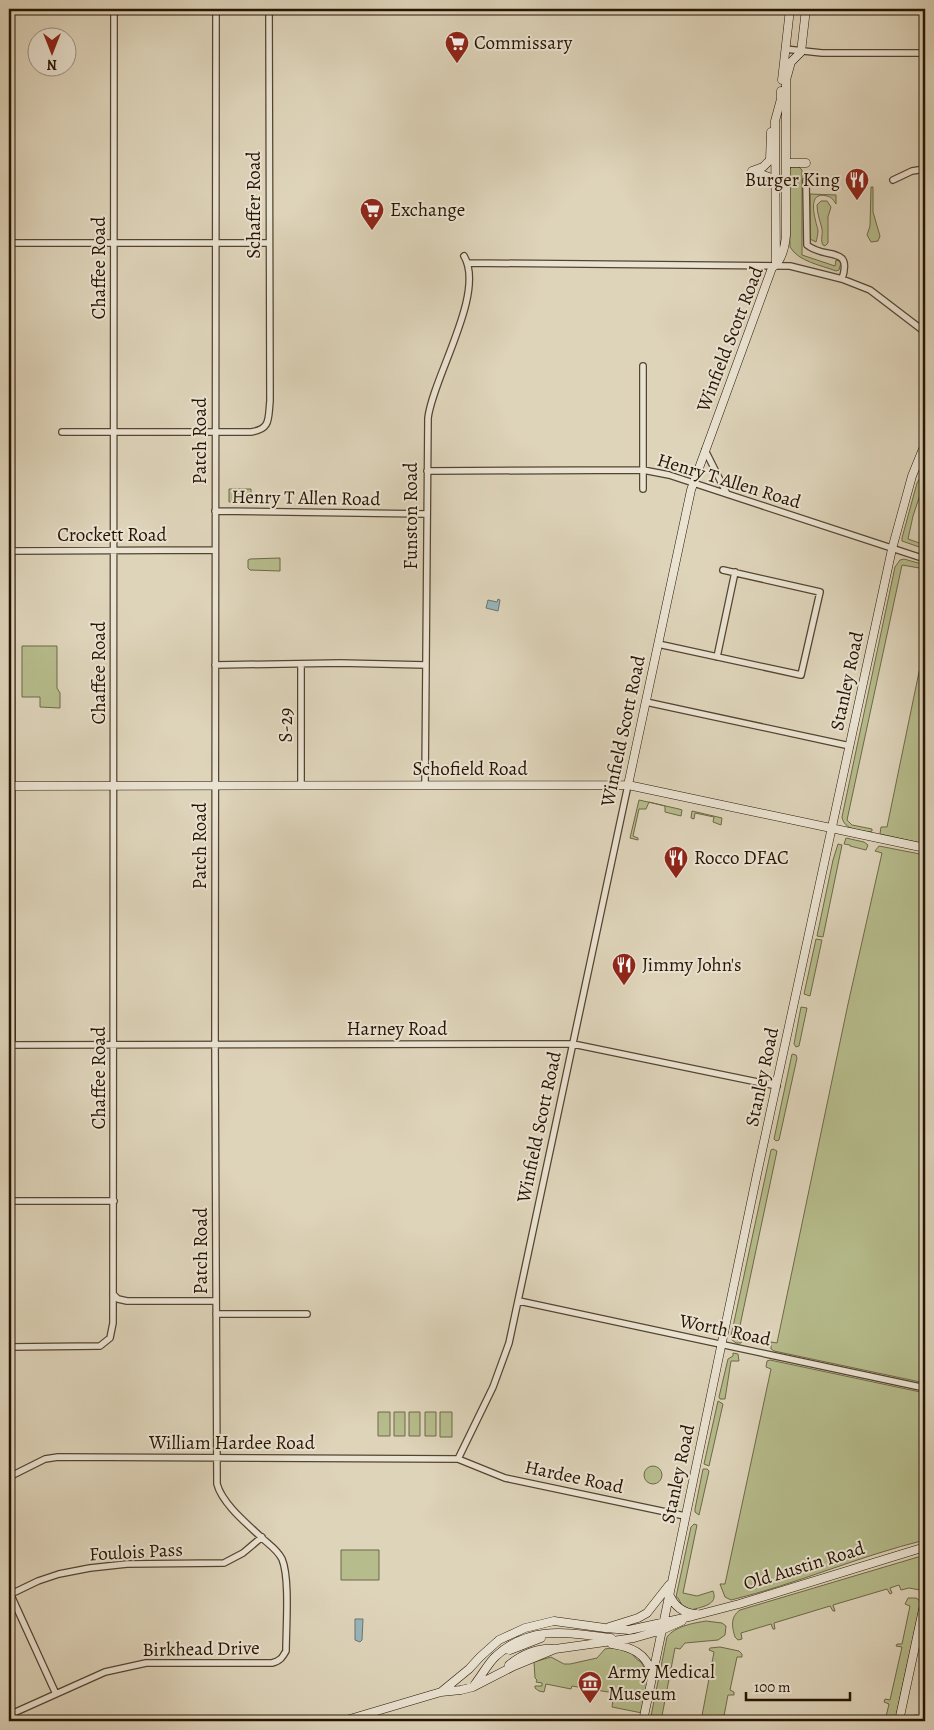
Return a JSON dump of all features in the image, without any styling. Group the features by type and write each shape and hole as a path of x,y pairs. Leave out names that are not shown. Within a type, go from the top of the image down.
{"street":[{"name":"Chaffee Road","path":"9,1347 92,1348 100,1346 110,1338 113,1323 114,9"},
{"name":"Patch Road","path":"216,9 215,1043 217,1484 220,1493 281,1557 286,1575 286,1651 283,1658"},
{"name":"Schaffer Road","path":"216,432 251,432 262,430 267,425 268,420 270,401 268,243 269,9"},
{"name":"Winfield Scott Road","path":"458,1459 503,1364 509,1343 693,483 772,268 776,266 775,121 781,99 782,66 790,9"},
{"path":"776,266 782,254 786,235 786,80 791,62 801,52 806,9"},
{"path":"785,49 801,52 925,53"},
{"path":"775,121 771,130 770,160 764,167 752,171 769,177 775,187"},
{"path":"786,163 806,163"},
{"path":"893,180 912,171 925,169"},
{"path":"806,181 807,245 811,248 840,256 846,265 842,279"},
{"path":"10,1045 10,243 268,243"},
{"path":"464,256 468,262 790,266 842,279 870,290 882,297 925,332"},
{"name":"Funston Road","path":"426,785 427,471 430,404 465,305 468,293 468,262"},
{"path":"643,366 643,489"},
{"path":"62,432 216,432"},
{"name":"Stanley Road","path":"643,1721 685,1516 892,549 910,484 925,444"},
{"path":"705,450 727,494"},
{"name":"Henry T Allen Road","path":"427,471 643,470 669,475 925,560"},
{"name":"Henry T Allen Road","path":"215,511 427,514"},
{"name":"Crockett Road","path":"10,551 215,550"},
{"path":"658,644 801,675 820,592 723,570"},
{"path":"717,657 735,572"},
{"name":"S-29","path":"301,664 301,785"},
{"path":"215,665 426,665"},
{"path":"646,702 850,746"},
{"name":"Schofield Road","path":"10,786 628,785 925,848"},
{"name":"Harney Road","path":"10,1045 215,1043 574,1044 777,1086"},
{"path":"9,1201 114,1201"},
{"path":"113,1294 127,1301 216,1301"},
{"name":"Worth Road","path":"519,1301 925,1388"},
{"path":"216,1314 307,1314"},
{"name":"William Hardee Road","path":"9,1477 51,1458 458,1459"},
{"name":"Hardee Road","path":"458,1459 505,1478 685,1516"},
{"name":"Foulois Pass","path":"9,1593 59,1574 90,1568 127,1564 224,1562 243,1554 262,1538"},
{"name":"Old Austin Road","path":"662,1626 925,1547"},
{"path":"605,1628 638,1618 647,1613 672,1582"},
{"path":"9,1593 56,1694"},
{"path":"669,1594 681,1610 697,1615"},
{"path":"899,1721 925,1600"},
{"path":"441,1692 469,1669 499,1640 524,1628 554,1621 629,1630 662,1626"},
{"path":"344,1721 441,1692 473,1687 495,1675 554,1649 634,1638 662,1626"},
{"path":"473,1687 489,1667 510,1650 549,1633 558,1632 622,1640"},
{"path":"602,1642 627,1646 636,1650 644,1657 653,1674"},
{"name":"Birkhead Drive","path":"9,1715 105,1672 127,1666 146,1663 272,1663 278,1662 283,1658"}],"green space":[{"path":"799,167 802,170 802,255 835,266 836,260 840,261 839,270 836,271 805,260 790,247 789,169"},
{"path":"871,187 873,187 873,212 880,236 878,241 871,242 867,235 870,226"},
{"path":"810,194 836,195 836,204 832,198 820,195 814,202 814,214 818,230 816,242 810,239"},
{"path":"821,201 827,201 831,207 828,217 828,243 825,246 822,241 822,229 817,208"},
{"path":"921,476 925,480 913,516 908,539 925,545 925,549 902,541 917,483"},
{"path":"229,489 251,489 251,502 229,502"},
{"path":"280,558 280,571 250,570 248,568 248,560 250,559"},
{"path":"904,559 925,565 925,569 902,565 847,820 852,825 872,829 870,832 849,827 842,817 895,567 900,560"},
{"path":"925,643 925,844 880,834 881,827 887,827"},
{"path":"22,646 57,646 57,688 60,693 60,708 40,707 40,697 22,697"},
{"path":"639,800 649,802 646,809 639,809 633,836 638,838 638,840 630,838"},
{"path":"665,806 682,810 681,816 665,812"},
{"path":"692,811 722,818 721,825 713,822 714,817 695,813 694,819 691,818"},
{"path":"846,838 864,842 868,845 866,850 844,844"},
{"path":"838,844 842,845 823,937 817,936 833,860"},
{"path":"879,846 925,855 925,1383 771,1349 771,1342 777,1343 848,1004 882,853 875,851"},
{"path":"816,939 822,940 810,996 804,994"},
{"path":"801,1007 807,1008 799,1046 796,1047 794,1044"},
{"path":"792,1054 796,1055 797,1058 779,1140 776,1141 774,1139"},
{"path":"771,1150 777,1151 738,1335 744,1336 741,1343 736,1343 731,1339 731,1336"},
{"path":"733,1353 738,1354 739,1361 731,1361 725,1399 720,1399 728,1359 733,1356"},
{"path":"770,1360 925,1393 925,1540 731,1600 725,1597 720,1584 725,1584 771,1369 766,1367 767,1361"},
{"path":"718,1401 723,1404 709,1466 704,1464"},
{"path":"378,1412 390,1412 390,1436 378,1436"},
{"path":"394,1412 405,1412 405,1436 394,1436"},
{"path":"409,1412 420,1412 420,1436 409,1436"},
{"path":"425,1412 436,1412 436,1436 425,1436"},
{"path":"440,1412 452,1412 452,1437 440,1437"},
{"path":"649,1466 657,1466 662,1471 660,1482 649,1484 644,1479 644,1471"},
{"path":"703,1469 709,1471 699,1515 695,1512 695,1509"},
{"path":"694,1524 697,1525 683,1593 697,1596 713,1591 714,1599 708,1605 691,1610 682,1605 676,1597 691,1527"},
{"path":"341,1550 379,1550 379,1580 341,1580"},
{"path":"918,1557 925,1559 926,1571 924,1584 920,1590 909,1588 901,1590 899,1585 890,1588 892,1593 890,1594 887,1589 833,1605 835,1611 830,1606 774,1623 775,1629 773,1629 771,1624 741,1633 742,1639 738,1640 735,1637 733,1619 740,1610"},
{"path":"908,1598 919,1600 920,1606 895,1721 885,1721 889,1704 884,1702 885,1699 890,1700 902,1647 896,1646 897,1644 902,1644 910,1606 905,1604"},
{"path":"706,1621 722,1623 726,1626 725,1635 718,1640 685,1643 680,1649 675,1648 661,1721 650,1721 667,1637 675,1630 690,1624"},
{"path":"720,1647 739,1651 742,1654 742,1657 737,1657 730,1690 734,1692 734,1695 728,1695 723,1721 701,1721 714,1652 709,1650 710,1648"},
{"path":"611,1648 630,1652 641,1662 646,1671 648,1681 642,1713 612,1707 614,1693 572,1686 571,1689 546,1684 544,1692 535,1688 535,1686 542,1686 542,1683 536,1682 534,1662 551,1657 564,1664 570,1664 597,1658 605,1649"},
{"path":"909,1716 925,1717 925,1721 905,1721"}],"water":[{"path":"498,599 500,600 498,611 486,608 488,600 497,602"},
{"path":"355,1619 363,1619 362,1640 360,1642 355,1640"}],"place":[{"name":"Commissary","path":"457,64"},
{"name":"Burger King","path":"857,201"},
{"name":"Exchange","path":"372,231"},
{"name":"Rocco DFAC","path":"676,879"},
{"name":"Jimmy John's","path":"624,986"},
{"name":"Army Medical Museum","path":"590,1704"}]}
